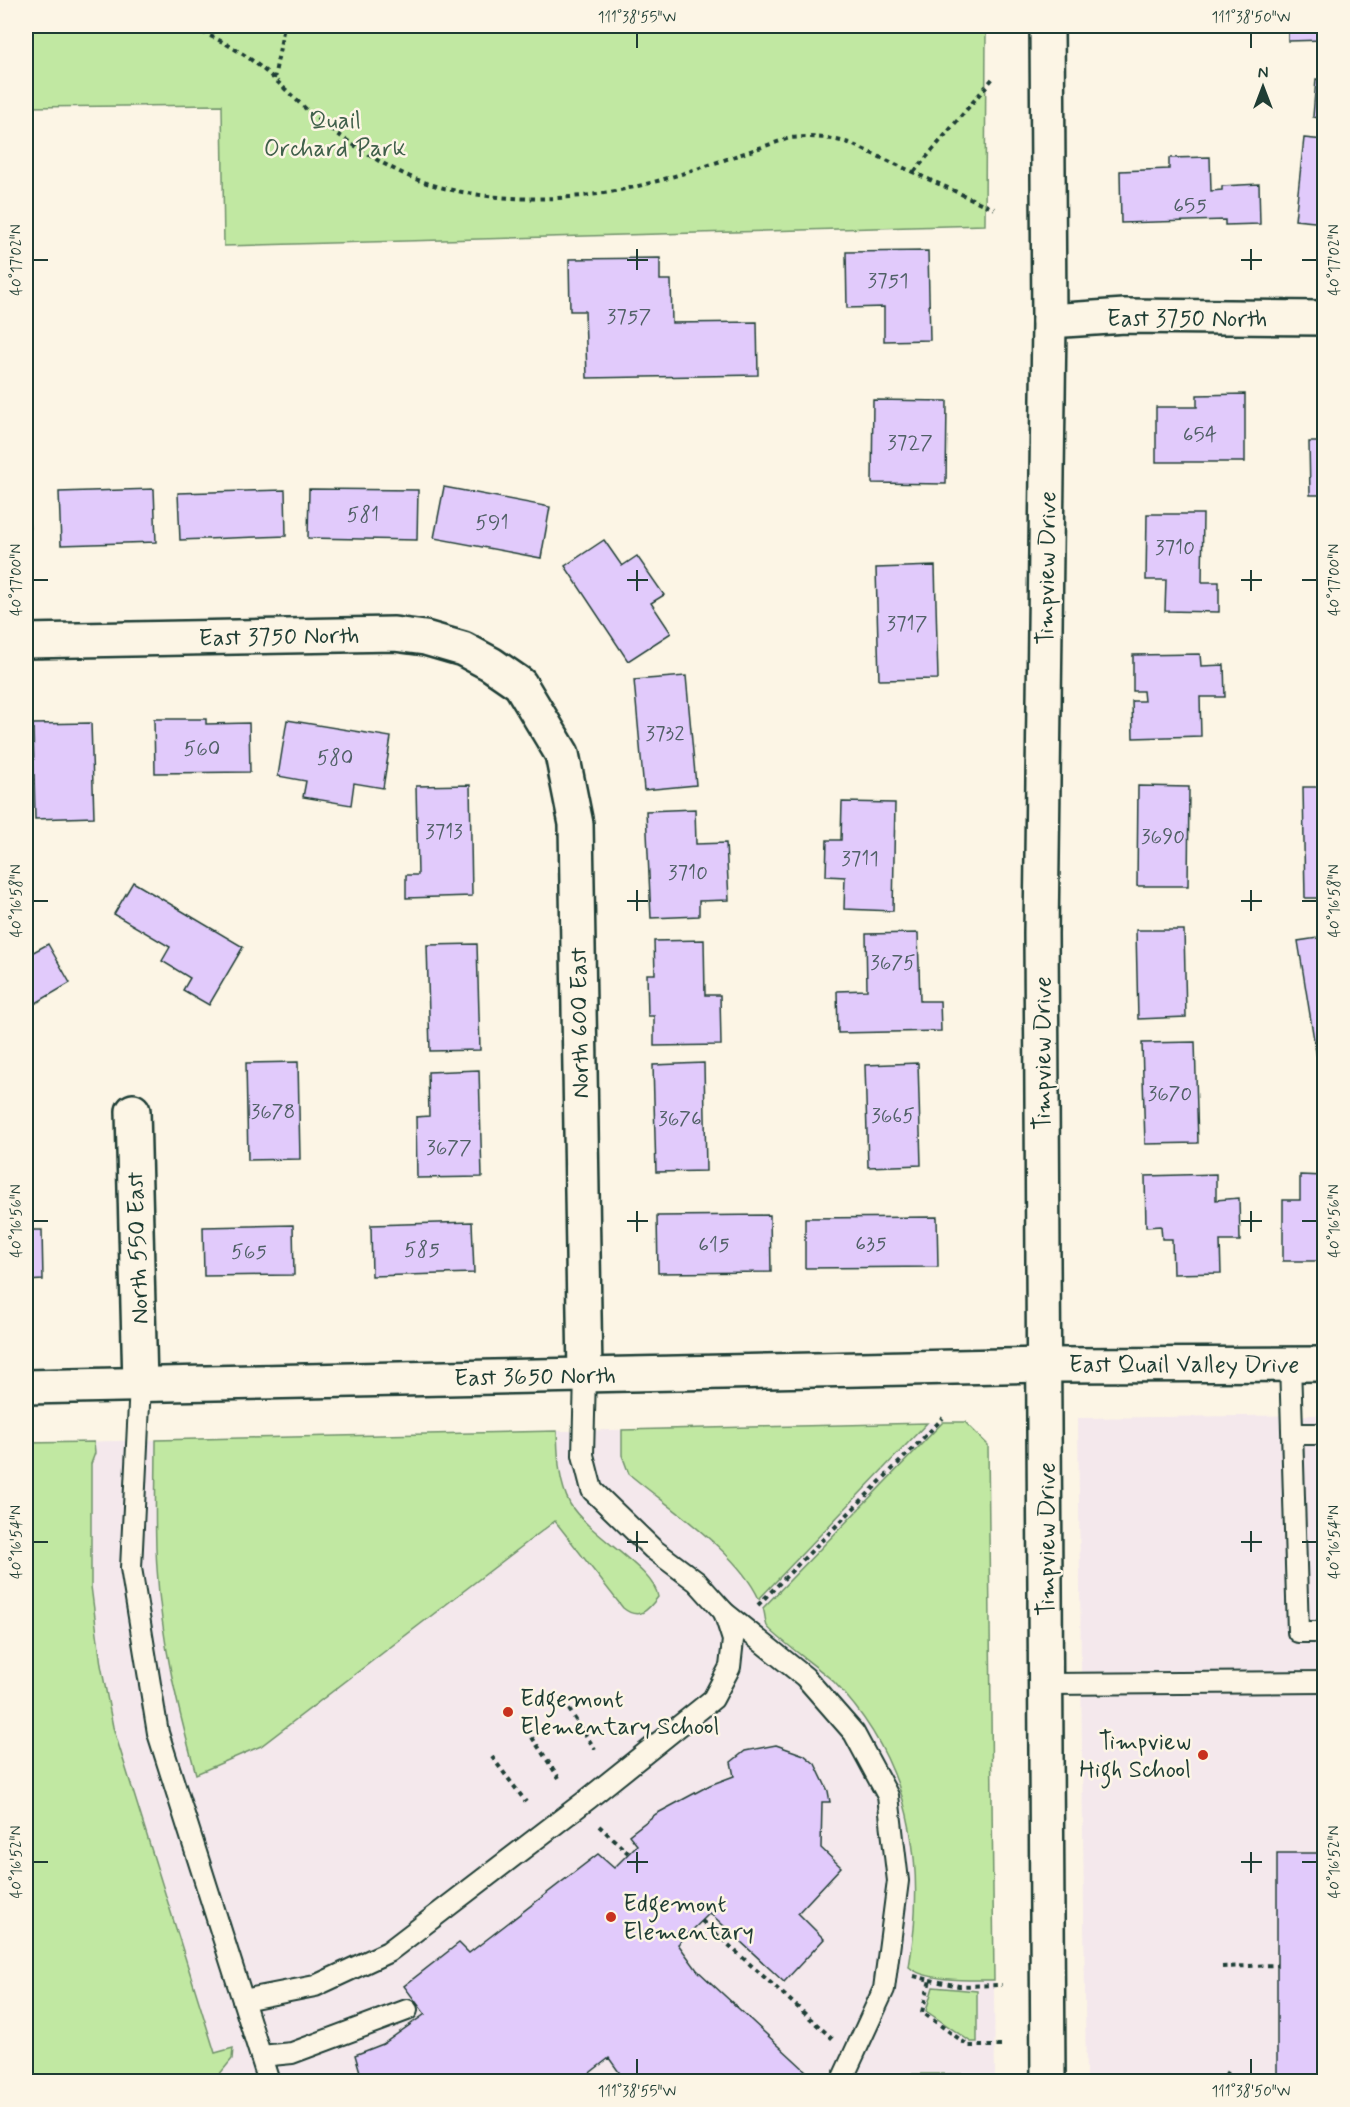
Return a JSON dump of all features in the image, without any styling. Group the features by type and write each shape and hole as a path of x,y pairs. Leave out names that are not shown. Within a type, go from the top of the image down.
{"street":[{"name":"Timpview Drive","path":"1047,26 1049,321 1041,933 1048,2082"},
{"name":"East 3750 North","path":"1049,321 1125,316 1324,318"},
{"name":"East 3750 North","path":"26,641 394,634 425,638 463,649 491,664 520,684"},
{"name":"North 600 East","path":"520,684 562,754 576,824 585,1375"},
{"name":"North 550 East","path":"133,1111 140,1384"},
{"name":"East Quail Valley Drive","path":"1044,1365 1324,1364"},
{"name":"East 3650 North","path":"26,1387 1044,1365"}],"lane":[{"path":"1290,1364 1298,1632 1324,1632"},
{"path":"585,1375 583,1455 592,1490 652,1549 697,1582 724,1611 812,1685 854,1733 888,1796 898,1881 884,1989 841,2082"},
{"path":"140,1384 131,1568 158,1733 269,2082"},
{"path":"1293,1434 1324,1434"},
{"path":"243,2000 315,1986 388,1952 588,1799 713,1699 730,1667 732,1640 724,1611"},
{"path":"1047,1684 1324,1682"},
{"path":"261,2056 292,2053 407,2010"}],"path":[{"path":"185,26 198,28 237,51 274,79 330,128 377,160 419,180 471,193 519,198 577,196 624,190 790,138 810,136 829,137 849,143 994,209"},
{"path":"274,79 284,26"},
{"path":"914,172 994,77"},
{"path":"754,1609 943,1418"},
{"path":"564,1702 595,1749"},
{"path":"527,1730 559,1778"},
{"path":"492,1757 526,1802"},
{"path":"599,1826 628,1853"},
{"path":"702,1921 840,2045"},
{"path":"1222,1967 1277,1965"},
{"path":"907,1975 959,1986 1002,1985"},
{"path":"930,1980 922,2012 969,2046 1003,2046"},
{"path":"1225,2072 1240,2082"}],"shaded area":[{"name":"Timpview High School","path":"1324,1415 1324,2081 1086,2081 1078,1418"},
{"name":"Edgemont Elementary School","path":"965,1422 988,1445 995,2081 26,2081 26,1443"}],"green space":[{"name":"Quail Orchard Park","path":"26,26 986,26 985,225 224,246 222,105 26,107"},
{"path":"943,1422 965,1422 988,1445 994,1980 938,1978 917,1972 909,1967 916,1889 907,1814 896,1779 880,1745 860,1713 834,1682 767,1626 763,1608"},
{"path":"927,1423 759,1599 749,1581 719,1547 629,1474 622,1455 622,1430"},
{"path":"557,1431 561,1477 570,1504 591,1528 646,1575 658,1597 651,1606 638,1614 623,1608 555,1521 261,1746 196,1774 176,1697 162,1620 156,1552 156,1440"},
{"path":"94,1442 95,1453 91,1464 91,1586 101,1665 113,1727 215,2053 233,2048 232,2059 214,2081 26,2081 26,1443"},
{"path":"933,1987 977,1991 977,2042 971,2042 926,2011"},
{"path":"881,2074 962,2074 962,2081 881,2081"}],"building":[{"path":"1288,26 1324,26 1324,40 1288,41"},
{"path":"1316,79 1324,80 1324,119 1313,117"},
{"path":"1304,138 1324,140 1324,223 1295,220"},
{"path":"1210,157 1211,191 1222,190 1222,186 1259,184 1260,224 1225,225 1225,220 1121,223 1120,171 1169,169 1169,158"},
{"path":"928,251 930,340 884,341 884,307 847,308 846,252"},
{"path":"660,258 660,280 671,280 672,323 757,322 758,375 587,378 585,311 570,311 569,259"},
{"path":"1245,394 1245,462 1156,462 1156,407 1197,407 1197,395"},
{"path":"873,400 947,401 946,484 872,483"},
{"path":"1309,442 1324,442 1324,495 1310,495"},
{"path":"444,487 550,507 541,558 434,538"},
{"path":"154,489 156,542 61,545 59,492"},
{"path":"309,489 418,490 417,540 308,538"},
{"path":"285,490 286,536 180,540 178,493"},
{"path":"26,494 28,494 30,540 26,541"},
{"path":"1147,514 1203,514 1202,582 1219,582 1219,612 1165,611 1166,580 1146,580"},
{"path":"604,540 622,566 637,556 664,595 651,603 671,633 628,661 565,566"},
{"path":"935,566 938,679 879,680 876,568"},
{"path":"1200,654 1201,666 1224,665 1225,697 1200,697 1201,736 1133,738 1132,701 1144,701 1143,691 1133,691 1133,655"},
{"path":"686,676 696,785 644,790 634,680"},
{"path":"154,719 206,719 206,724 249,723 250,772 155,773"},
{"path":"287,720 391,737 383,788 354,783 351,805 303,797 306,781 278,776"},
{"path":"91,723 94,817 35,819 33,724"},
{"path":"470,785 472,896 406,898 406,875 418,875 416,786"},
{"path":"1138,786 1189,787 1188,886 1137,886"},
{"path":"1303,787 1324,787 1324,898 1305,898"},
{"path":"842,802 895,803 893,911 844,909 845,877 826,876 827,840 841,840"},
{"path":"695,809 696,844 726,843 729,900 699,901 699,916 651,918 646,811"},
{"path":"133,882 243,947 209,1005 183,990 190,978 162,961 170,947 114,914"},
{"path":"1136,930 1184,930 1186,1017 1138,1019"},
{"path":"918,933 920,1001 940,1001 941,1031 838,1033 837,991 867,990 866,934"},
{"path":"1324,937 1324,1057 1317,1058 1298,941"},
{"path":"704,940 705,995 720,995 721,1045 654,1046 654,1016 648,1016 647,974 655,974 654,941"},
{"path":"48,944 70,983 26,1009 26,956"},
{"path":"477,944 480,1050 430,1051 427,945"},
{"path":"1195,1042 1198,1143 1145,1144 1142,1043"},
{"path":"298,1062 300,1159 248,1160 246,1063"},
{"path":"704,1063 706,1171 656,1172 653,1065"},
{"path":"918,1063 921,1165 868,1167 865,1065"},
{"path":"479,1070 482,1177 417,1178 416,1117 429,1116 428,1072"},
{"path":"1216,1174 1216,1200 1239,1198 1240,1241 1220,1241 1221,1273 1173,1274 1172,1239 1162,1239 1161,1226 1146,1227 1145,1176"},
{"path":"1300,1175 1324,1176 1324,1261 1283,1261 1283,1200 1300,1200"},
{"path":"770,1215 771,1272 658,1273 657,1216"},
{"path":"937,1217 938,1267 805,1268 805,1218"},
{"path":"472,1222 474,1273 372,1276 371,1225"},
{"path":"293,1225 294,1275 204,1276 203,1227"},
{"path":"26,1230 42,1230 43,1280 26,1281"},
{"name":"Edgemont Elementary","path":"776,1745 804,1755 815,1764 828,1791 830,1802 822,1802 821,1848 841,1867 798,1913 824,1939 784,1982 710,1913 678,1944 697,1970 806,2071 796,2082 626,2082 609,2058 578,2082 363,2082 355,2055 383,2044 425,2014 404,1986 459,1943 469,1953 598,1854 614,1868 637,1845 629,1835 656,1814 710,1785 734,1776 731,1762 745,1751"},
{"path":"1277,1853 1324,1853 1324,2082 1277,2082"}],"place":[{"name":"Edgemont Elementary School","path":"508,1712"},
{"name":"Timpview High School","path":"1203,1755"},
{"name":"Edgemont Elementary","path":"611,1917"}]}
